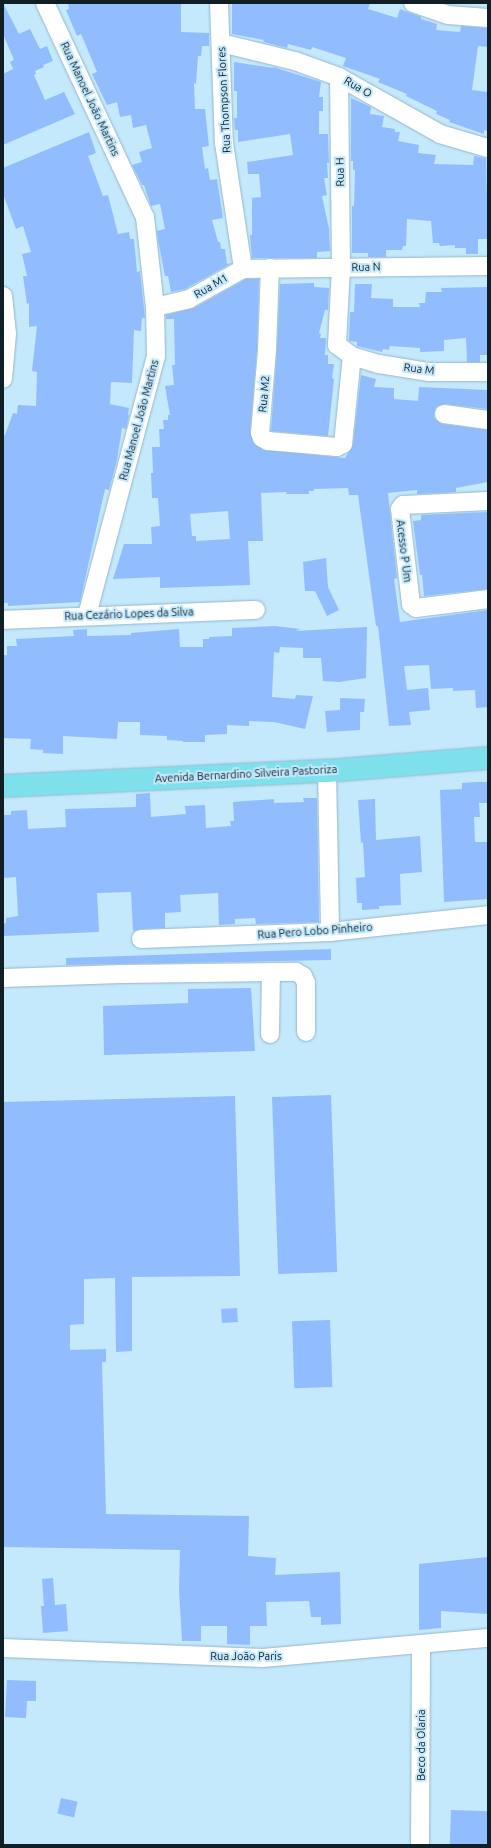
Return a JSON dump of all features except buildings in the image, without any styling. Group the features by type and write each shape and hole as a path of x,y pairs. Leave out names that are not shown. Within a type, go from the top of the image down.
{"main road":[{"name":"Avenida Bernardino Silveira Pastoriza","path":"3,786 327,771 488,758"}],"street":[{"name":"Rua Manoel João Martins","path":"45,3 145,217 155,307 156,356 87,615"},
{"name":"Rua Thompson Flores","path":"219,3 224,143 243,269"},
{"path":"413,3 448,16 488,18"},
{"name":"Rua O","path":"221,43 295,61 339,76 440,134 488,148"},
{"name":"Rua H","path":"339,76 341,268"},
{"name":"Rua N","path":"243,269 488,266"},
{"name":"Rua M2","path":"270,268 267,350 260,433 262,438 268,441 338,447 343,444 352,356"},
{"name":"Rua M","path":"341,268 337,345 352,356 379,364 429,372 488,372"},
{"name":"Rua M1","path":"155,307 190,299 243,269"},
{"path":"3,296 8,334 3,379"},
{"path":"444,414 488,420"},
{"name":"Acesso P Um","path":"488,501 403,506 400,509 411,604 416,608 488,599"},
{"name":"Rua Cezário Lopes da Silva","path":"3,620 87,615 256,610"},
{"path":"327,771 330,932"},
{"name":"Rua Pero Lobo Pinheiro","path":"141,939 330,932 488,915"},
{"path":"270,1034 271,972"},
{"path":"3,978 121,974 296,972 302,976 306,983 306,1032"},
{"name":"Rua João Paris","path":"3,1648 263,1658 488,1638"},
{"name":"Beco da Olaria","path":"420,1845 421,1645"}]}
